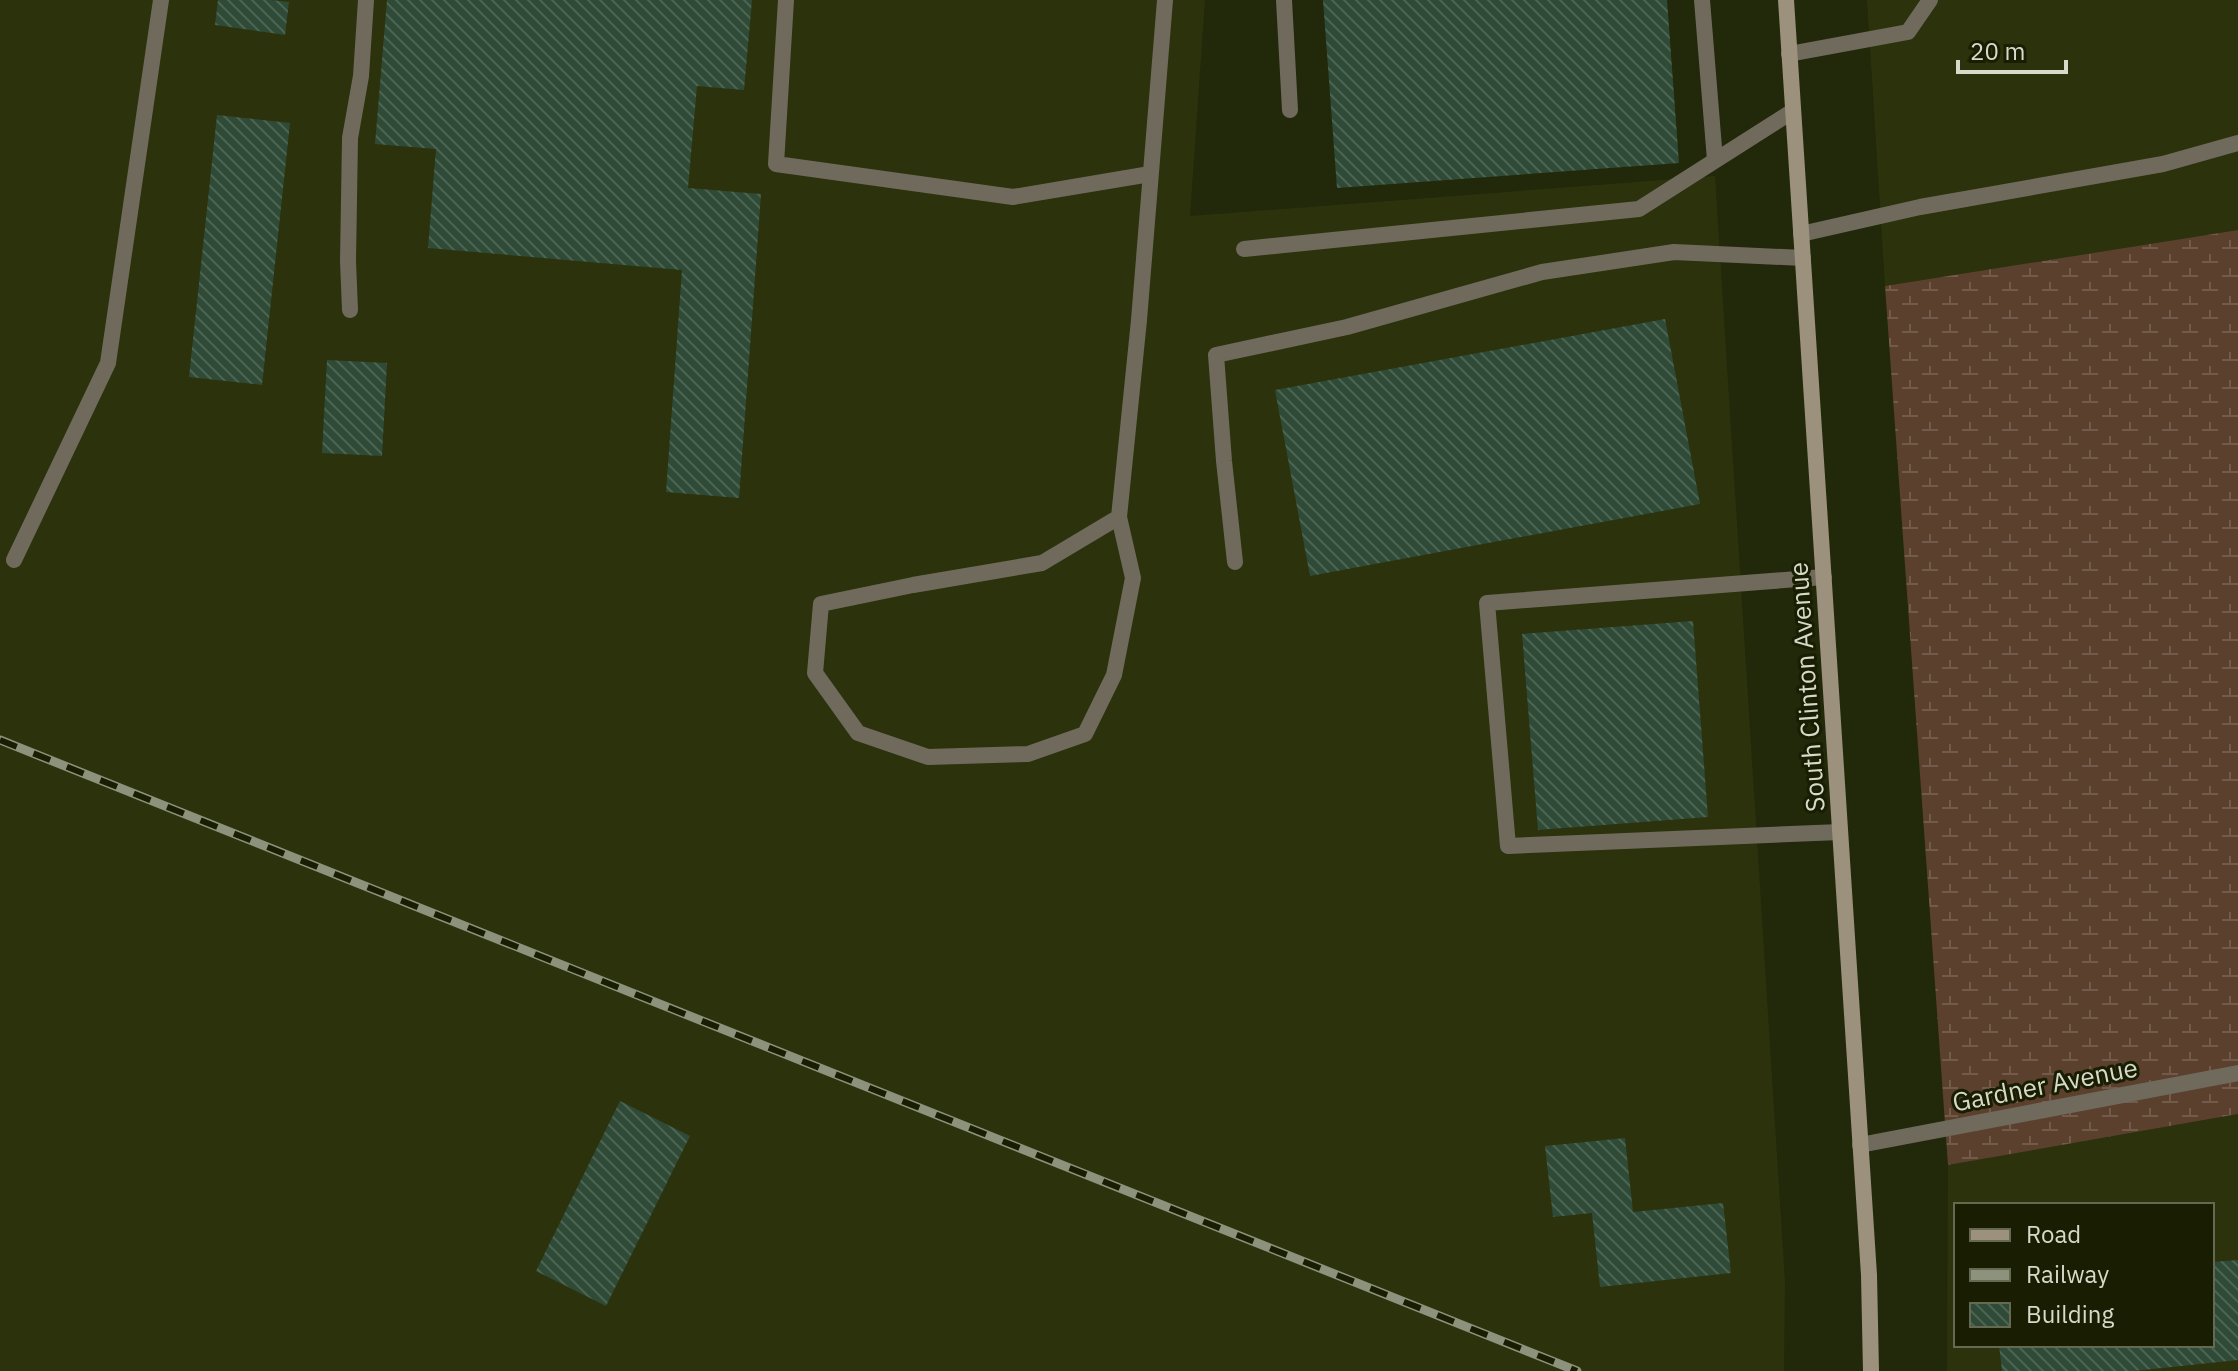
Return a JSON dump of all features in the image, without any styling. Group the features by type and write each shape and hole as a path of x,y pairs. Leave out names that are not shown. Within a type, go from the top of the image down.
{"street":[{"path":"14,560 108,363 161,0"},
{"path":"350,310 350,138 361,76 366,0"},
{"path":"786,0 776,164 1013,197 1150,174"},
{"path":"1119,517 1042,563 821,604 815,673 858,733 928,757 1028,754 1085,734 1114,675 1133,578 1119,517 1139,320 1165,0"},
{"path":"1284,0 1290,110"},
{"path":"1702,0 1715,160"},
{"name":"South Clinton Avenue","path":"1786,0 1869,1275 1871,1371"},
{"path":"1789,54 1908,32 1930,0"},
{"path":"1244,249 1639,209 1793,111"},
{"path":"1801,234 1920,207 2163,164 2238,143"},
{"path":"1235,562 1216,355 1347,327 1542,272 1674,252 1803,258"},
{"path":"1824,577 1487,603 1508,846 1840,832"},
{"name":"Gardner Avenue","path":"1860,1145 2238,1073"}],"shaded area":[{"path":"0,0 1205,0 1190,216 1715,176 1785,1282 1784,1371 0,1371"},
{"path":"1867,0 2238,0 2238,230 1885,286"},
{"path":"2238,1114 2238,1371 1947,1371 1948,1165"}],"green space":[{"path":"2238,230 2238,1114 1948,1165 1885,286"}],"building":[{"path":"218,0 289,2 285,35 215,25"},
{"path":"387,0 752,0 744,90 697,86 688,188 761,194 739,498 666,492 682,270 428,248 436,149 375,144"},
{"path":"1323,0 1667,0 1679,163 1337,188"},
{"path":"217,115 290,123 262,385 189,377"},
{"path":"1665,319 1700,504 1310,576 1275,390"},
{"path":"327,360 387,363 382,456 322,453"},
{"path":"1693,621 1708,817 1538,830 1522,634"},
{"path":"620,1101 690,1136 606,1306 536,1271"},
{"path":"1625,1138 1633,1212 1723,1203 1731,1273 1600,1287 1592,1213 1553,1217 1545,1146"},
{"path":"2238,1260 2238,1360 2134,1371 2002,1371 1999,1347 2214,1347 2214,1262"}],"railway":[{"path":"0,740 1577,1371"}]}
